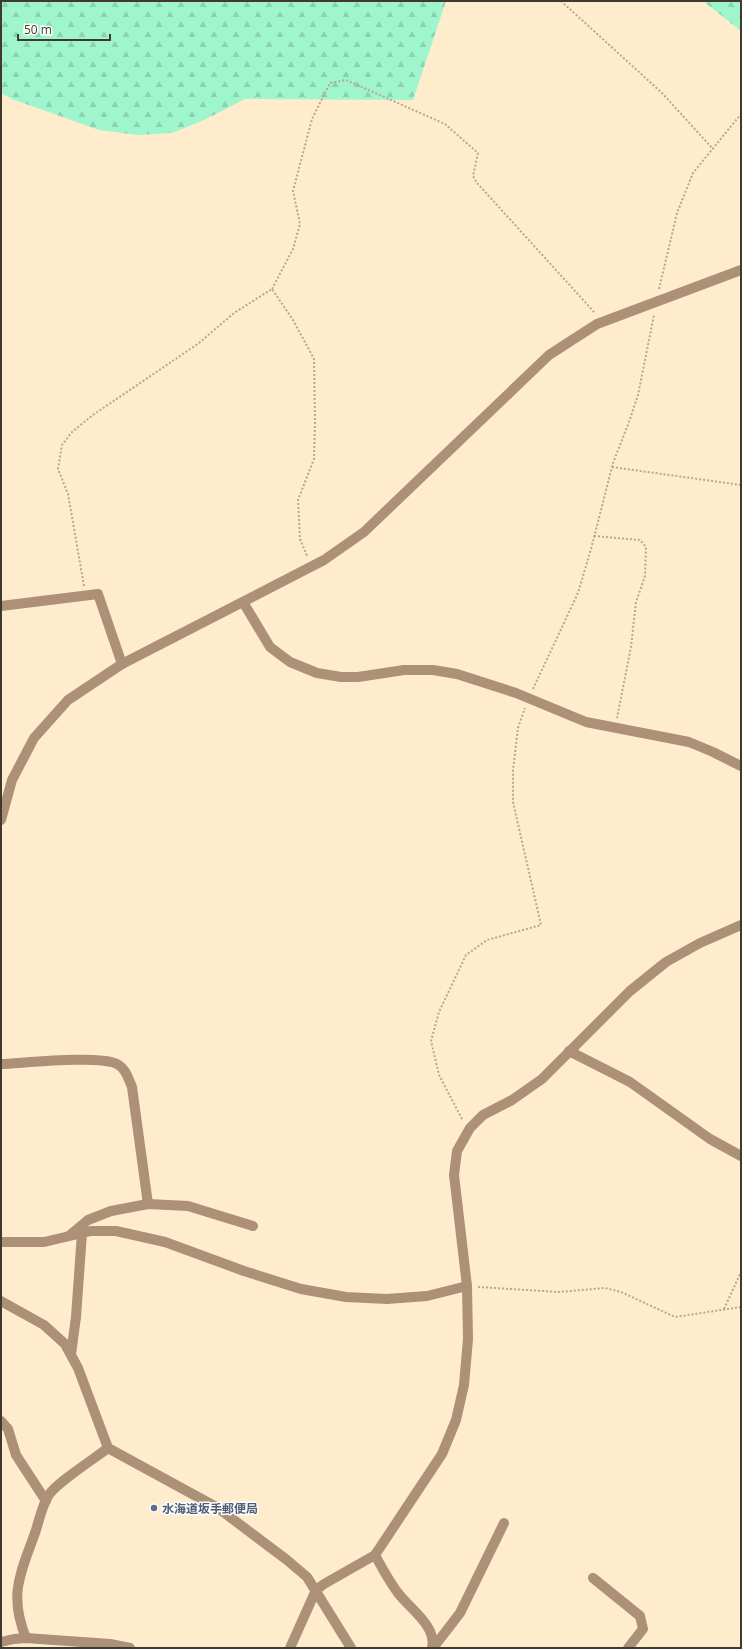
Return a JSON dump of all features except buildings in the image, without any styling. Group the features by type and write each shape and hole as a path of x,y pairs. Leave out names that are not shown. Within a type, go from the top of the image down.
{"street":[{"path":"1,820 12,780 34,738 68,700 122,664 324,560 364,532 549,355 597,324 741,270"},
{"path":"1,606 98,594 122,664"},
{"path":"243,602 270,647 290,662 317,673 341,677 358,677 404,670 433,670 457,674 529,698 586,722 689,742 741,766"},
{"path":"290,1648 316,1590 324,1584 375,1556 442,1454 456,1420 464,1385 468,1339 467,1286 454,1175 457,1151 468,1131 483,1115 512,1100 542,1079 630,991 666,962 700,942 741,925"},
{"path":"569,1052 630,1082 710,1139 741,1156"},
{"path":"1,1064 93,1060 117,1064 125,1070 132,1087 148,1204"},
{"path":"68,1236 88,1220 111,1211 148,1204 188,1206 253,1226"},
{"path":"1,1242 44,1242 91,1231 116,1231 165,1242 244,1271 301,1289 346,1297 387,1299 427,1296 467,1286"},
{"path":"71,1354 76,1318 82,1233"},
{"path":"1,1302 44,1325 65,1344 78,1368 108,1448 218,1508 307,1577 351,1648"},
{"path":"1,1421 8,1429 16,1455 46,1501"},
{"path":"26,1638 20,1623 17,1606 18,1582 48,1496 61,1484 108,1448"},
{"path":"432,1648 460,1612 504,1523"},
{"path":"375,1556 398,1594 428,1626 434,1640 432,1648"},
{"path":"593,1578 640,1616 643,1629 628,1648"},
{"path":"1,1642 26,1638 110,1644 130,1648"}],"path":[{"path":"561,1 662,93 713,149"},
{"path":"85,596 68,494 58,469 62,445 72,432 93,414 198,343 234,313 272,289 293,249 300,224 292,191 312,119 330,83 346,80 445,124 478,153 473,176 477,183 603,322"},
{"path":"468,1131 440,1075 431,1040 439,1012 466,954 487,940 541,925 513,802 513,770 518,728 529,698 578,593 612,467 630,422 638,395 656,302 677,213 693,173 741,114"},
{"path":"272,289 293,320 314,359 314,459 298,500 300,539 311,567"},
{"path":"612,467 741,485"},
{"path":"594,536 640,540 646,547 645,576 636,602 631,647 615,728"},
{"path":"724,1309 741,1272"},
{"path":"467,1286 559,1292 605,1288 621,1292 675,1317 741,1307"}],"green space":[{"path":"1,1 446,1 413,100 245,99 204,120 172,133 138,135 99,130 12,99 1,93"},
{"path":"703,1 741,1 741,31"}],"place":[{"name":"水海道坂手郵便局","path":"154,1508"}]}
